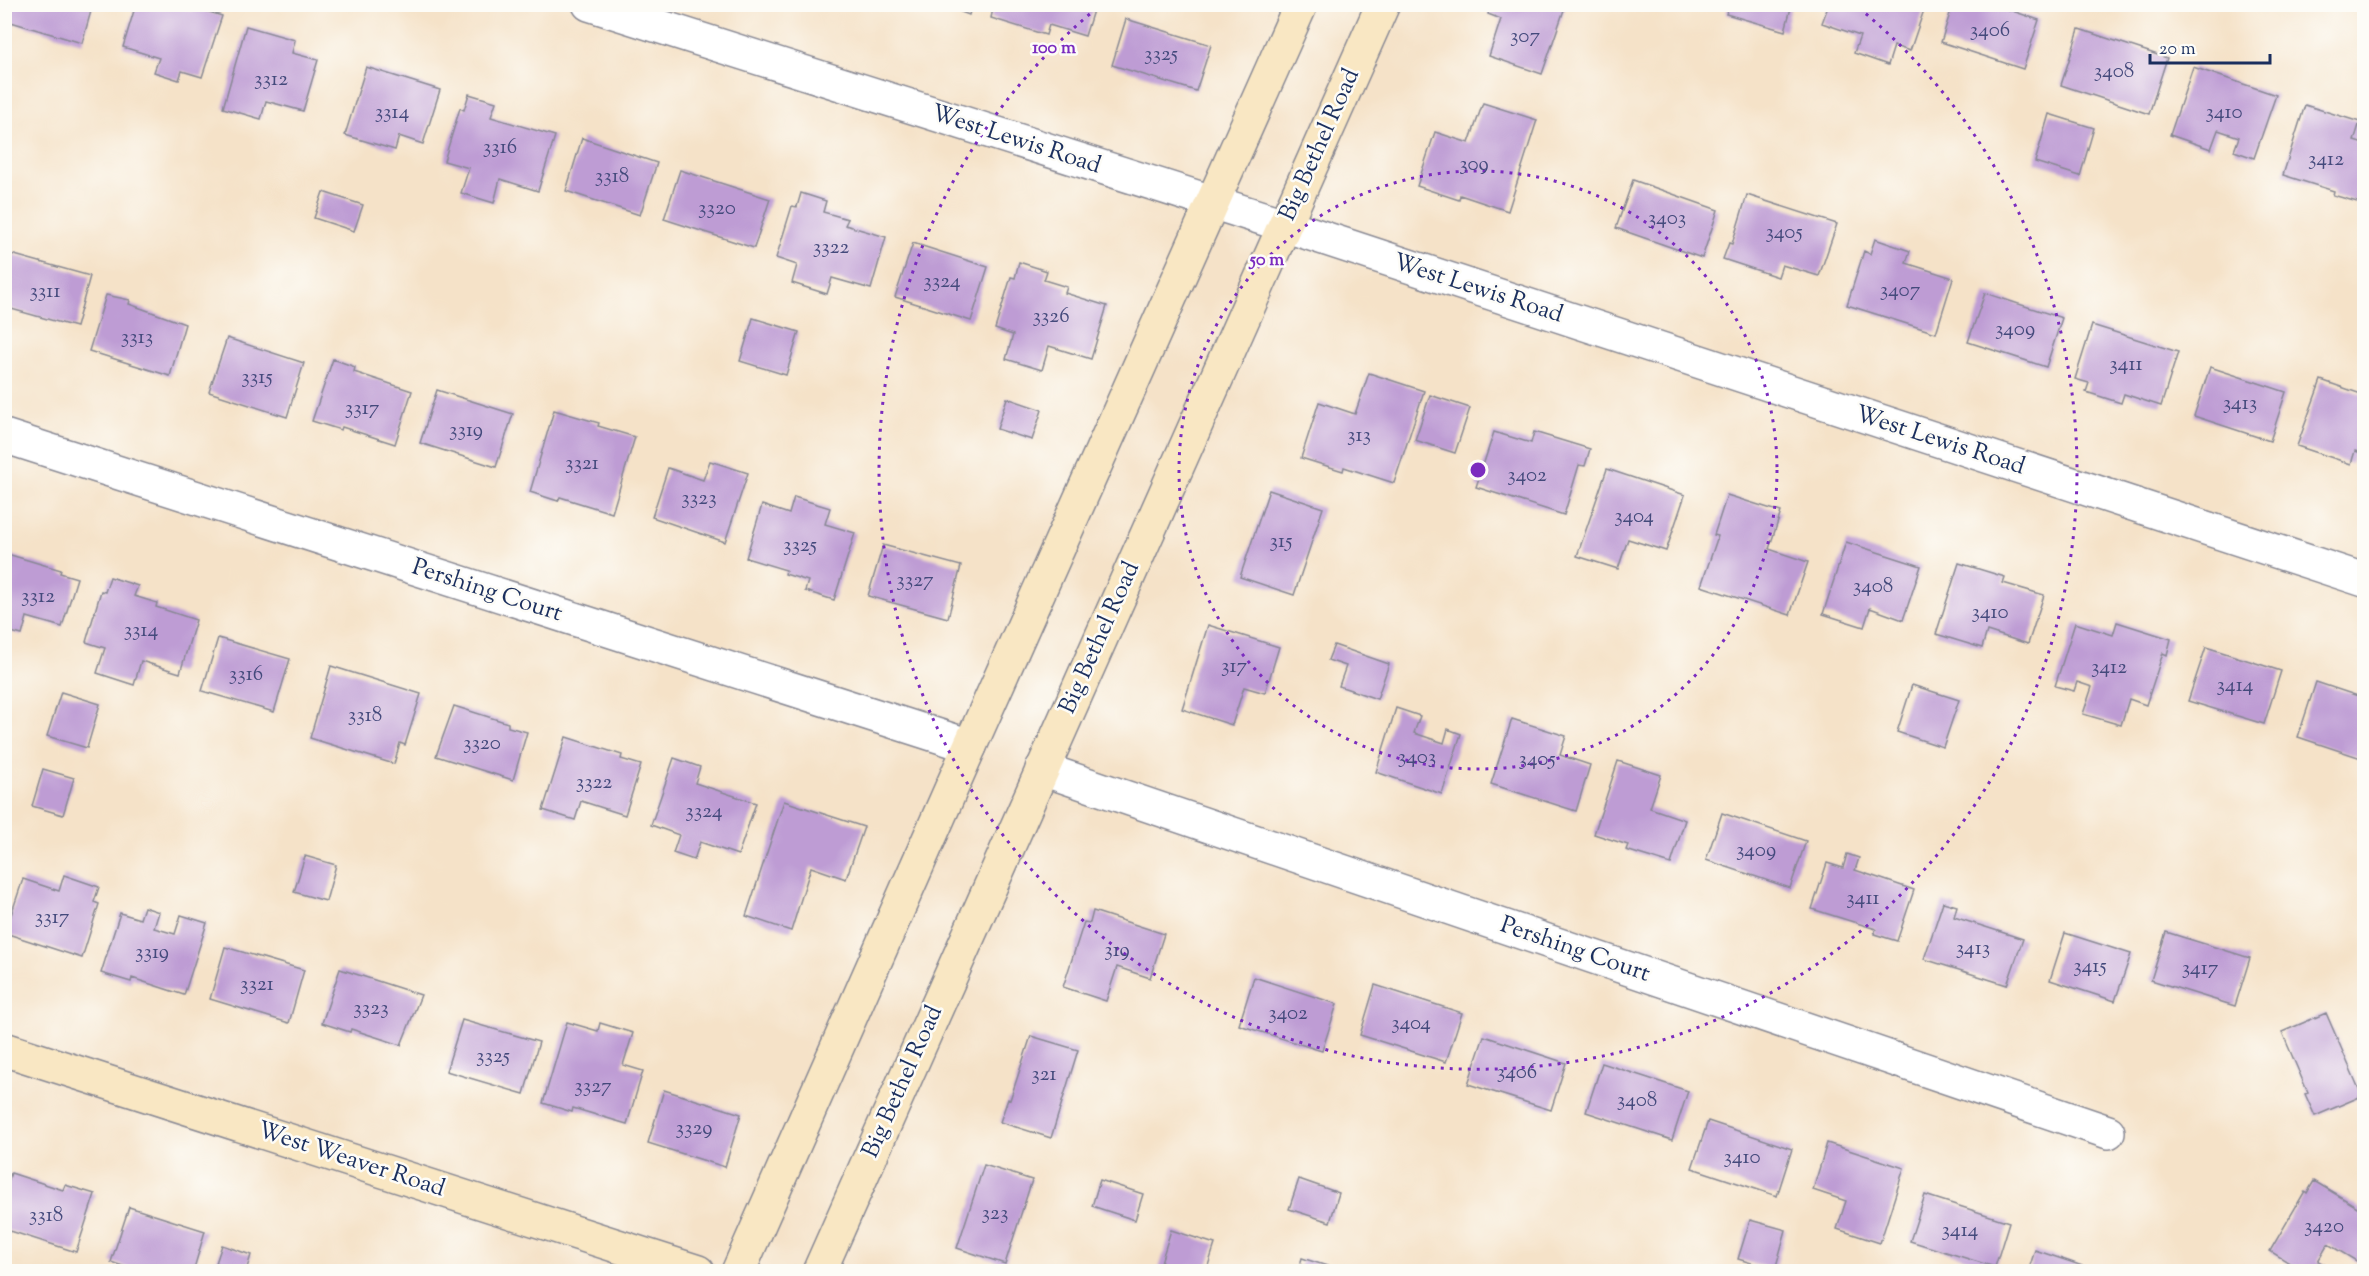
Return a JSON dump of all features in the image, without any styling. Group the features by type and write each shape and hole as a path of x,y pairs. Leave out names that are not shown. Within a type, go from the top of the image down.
{"main road":[{"path":"738,1272 1301,4"},
{"name":"Big Bethel Road","path":"819,1272 1383,4"},
{"name":"West Weaver Road","path":"4,1049 698,1272"}],"street":[{"name":"West Lewis Road","path":"590,4 1284,225 2364,580"},
{"name":"Pershing Court","path":"4,436 970,746"},
{"name":"Pershing Court","path":"1042,769 2108,1132"}],"building":[{"path":"8,4 93,4 82,43 4,20"},
{"path":"136,4 170,4 192,11 193,7 222,16 202,77 182,71 179,80 154,72 159,58 123,47"},
{"path":"940,4 972,4 969,15"},
{"path":"994,4 1000,6 1095,4 1085,36 1049,25 1046,35 991,18"},
{"path":"1491,4 1566,4 1542,74 1489,56 1501,19 1488,14"},
{"path":"1729,4 1792,4 1785,31 1726,14"},
{"path":"1829,4 1926,4 1910,51 1894,46 1888,65 1854,53 1860,36 1822,23"},
{"path":"1953,4 1992,4 2039,20 2023,69 1941,42"},
{"path":"1126,19 1211,45 1196,91 1112,65"},
{"path":"246,26 295,40 292,53 318,60 303,111 266,101 261,119 223,108"},
{"path":"2079,29 2167,58 2149,114 2061,85"},
{"path":"366,67 440,90 423,144 399,136 395,150 345,135"},
{"path":"2193,67 2276,95 2254,158 2234,151 2239,137 2218,130 2211,149 2170,135"},
{"path":"469,94 496,102 491,117 555,136 538,191 500,179 494,203 461,193 469,168 444,161 460,108 464,110"},
{"path":"1483,103 1537,120 1508,211 1460,195 1459,200 1417,186 1435,132 1469,143"},
{"path":"2305,105 2360,122 2354,141 2364,144 2364,204 2333,195 2334,191 2283,175"},
{"path":"2049,114 2094,128 2080,176 2035,162"},
{"path":"582,138 657,163 640,215 566,191"},
{"path":"680,170 770,199 754,248 664,219"},
{"path":"1633,180 1718,210 1702,258 1616,228"},
{"path":"323,192 363,205 354,231 314,218"},
{"path":"801,193 826,201 823,212 848,219 845,225 886,237 871,289 832,278 827,294 792,283 797,265 776,258 792,206 797,207"},
{"path":"1747,195 1837,224 1819,276 1782,265 1778,277 1723,259 1729,243 1732,244"},
{"path":"1875,239 1910,251 1906,263 1953,278 1936,333 1847,305 1864,251 1870,254"},
{"path":"913,243 988,267 971,321 895,297"},
{"path":"11,254 90,276 76,327 4,307 4,276"},
{"path":"1019,262 1047,271 1044,280 1067,287 1065,293 1107,306 1091,359 1049,346 1042,370 1006,359 1013,335 995,329 1011,277 1015,278"},
{"path":"1985,293 2062,318 2046,367 1968,342"},
{"path":"106,295 130,300 129,304 185,324 170,376 89,351"},
{"path":"753,318 799,332 786,375 740,361"},
{"path":"2092,325 2178,352 2161,406 2124,394 2121,403 2086,392 2089,383 2075,379"},
{"path":"227,338 304,363 287,417 209,392"},
{"path":"333,359 355,367 354,372 412,391 395,444 342,427 341,430 312,421"},
{"path":"2210,367 2286,392 2270,441 2194,416"},
{"path":"1369,373 1424,391 1394,483 1344,467 1343,471 1301,458 1319,402 1355,414"},
{"path":"2321,380 2364,395 2364,454 2355,451 2351,464 2297,446"},
{"path":"437,390 513,414 496,467 420,443"},
{"path":"1430,395 1470,408 1455,453 1415,440"},
{"path":"1007,398 1042,410 1032,440 997,429"},
{"path":"554,410 599,423 598,426 635,437 612,513 560,497 558,501 530,492"},
{"path":"1494,432 1531,443 1534,432 1590,449 1585,466 1579,465 1564,515 1476,487"},
{"path":"710,461 748,473 725,542 652,517 668,468 703,480"},
{"path":"1607,469 1685,495 1666,551 1628,539 1618,569 1577,556"},
{"path":"1269,490 1323,508 1294,595 1240,577"},
{"path":"1727,495 1781,512 1769,549 1808,562 1790,615 1701,586 1718,536 1714,535"},
{"path":"794,497 830,508 825,524 855,533 834,600 805,591 808,581 785,574 786,570 746,558 762,505 789,514"},
{"path":"1846,542 1921,566 1903,620 1870,608 1864,627 1823,614"},
{"path":"883,545 961,566 948,618 868,596"},
{"path":"4,553 61,570 60,573 77,578 62,627 27,617 22,635 4,630"},
{"path":"1959,563 2005,577 2003,583 2044,595 2028,644 1987,631 1982,648 1936,634"},
{"path":"110,577 138,586 134,596 157,603 156,607 196,620 180,673 141,661 134,685 97,673 105,648 86,642 101,591 105,592"},
{"path":"2117,622 2171,639 2167,655 2163,653 2146,705 2129,699 2121,725 2083,714 2092,687 2077,682 2074,691 2055,686 2075,623 2113,635"},
{"path":"1208,625 1279,647 1265,693 1244,687 1232,725 1182,709"},
{"path":"218,638 290,659 274,712 202,691"},
{"path":"1334,645 1389,664 1377,699 1339,686 1346,666 1328,660"},
{"path":"2206,647 2281,671 2264,724 2188,701"},
{"path":"331,666 421,694 405,745 400,743 394,764 310,738"},
{"path":"2316,682 2364,698 2364,759 2298,737"},
{"path":"1912,685 1959,700 1943,747 1897,732"},
{"path":"61,692 100,704 87,748 47,736"},
{"path":"454,706 508,723 508,727 527,732 513,780 436,756"},
{"path":"1396,708 1420,716 1414,733 1444,743 1448,729 1461,734 1442,794 1376,772"},
{"path":"1512,719 1566,736 1560,755 1590,765 1576,811 1491,784"},
{"path":"566,737 622,755 621,759 641,765 625,815 581,801 575,820 543,810"},
{"path":"674,758 700,767 695,783 756,803 738,855 700,842 694,860 673,853 679,835 651,825"},
{"path":"1618,761 1661,775 1650,808 1685,820 1671,864 1626,850 1628,845 1594,834"},
{"path":"43,769 74,778 63,815 32,806"},
{"path":"784,801 864,827 846,879 811,867 791,931 746,916"},
{"path":"1722,813 1806,841 1790,888 1706,860"},
{"path":"1847,854 1859,858 1855,870 1914,890 1897,941 1874,934 1876,929 1812,909 1827,863 1843,868"},
{"path":"305,856 336,865 326,901 294,892"},
{"path":"64,875 99,887 94,902 99,904 82,958 5,933 23,879 59,891"},
{"path":"1943,902 1957,906 1954,917 2023,939 2007,985 1924,959"},
{"path":"144,907 159,912 154,928 175,934 181,915 207,923 184,995 132,978 131,982 101,973 120,913 140,919"},
{"path":"1093,911 1164,934 1150,978 1117,967 1106,1001 1063,987 1084,922 1090,923"},
{"path":"2166,932 2250,958 2235,1006 2151,980"},
{"path":"2065,933 2131,954 2115,1001 2050,980"},
{"path":"225,947 304,970 289,1023 210,999"},
{"path":"340,969 421,995 401,1045 351,1029 350,1032 322,1023"},
{"path":"1254,977 1337,1004 1322,1051 1239,1025"},
{"path":"1375,985 1462,1013 1446,1062 1360,1035"},
{"path":"2326,1013 2362,1096 2315,1116 2305,1094 2308,1093 2282,1032"},
{"path":"462,1020 539,1042 524,1094 446,1071"},
{"path":"567,1022 598,1031 600,1023 633,1033 623,1065 643,1071 627,1124 573,1108 572,1112 543,1103"},
{"path":"1031,1036 1078,1050 1051,1138 1000,1122 1008,1099 1010,1100"},
{"path":"1484,1036 1566,1063 1551,1110 1468,1084"},
{"path":"1602,1063 1688,1091 1672,1140 1586,1112"},
{"path":"664,1090 741,1114 725,1167 648,1143"},
{"path":"1708,1121 1792,1149 1777,1196 1692,1168"},
{"path":"1827,1143 1904,1168 1880,1243 1837,1229 1846,1201 1813,1190"},
{"path":"984,1165 1032,1180 1005,1264 957,1248"},
{"path":"11,1173 63,1190 65,1185 95,1194 76,1252 4,1229 4,1193"},
{"path":"1299,1179 1339,1193 1330,1222 1289,1209"},
{"path":"1100,1180 1143,1194 1135,1220 1092,1206"},
{"path":"2314,1181 2364,1211 2364,1251 2358,1262 2328,1244 2318,1261 2324,1264 2319,1272 2304,1272 2270,1251 2305,1191 2307,1193"},
{"path":"1925,1195 2009,1222 1995,1267 1910,1241"},
{"path":"129,1207 205,1231 193,1272 140,1272 111,1262"},
{"path":"1750,1220 1786,1230 1775,1270 1738,1259"},
{"path":"1171,1230 1215,1244 1206,1272 1158,1272"},
{"path":"222,1245 251,1255 247,1268 257,1272 213,1272"},
{"path":"2035,1250 2071,1262 2099,1272 2028,1272"},
{"path":"1302,1258 1343,1271 1343,1272 1298,1272"}]}
